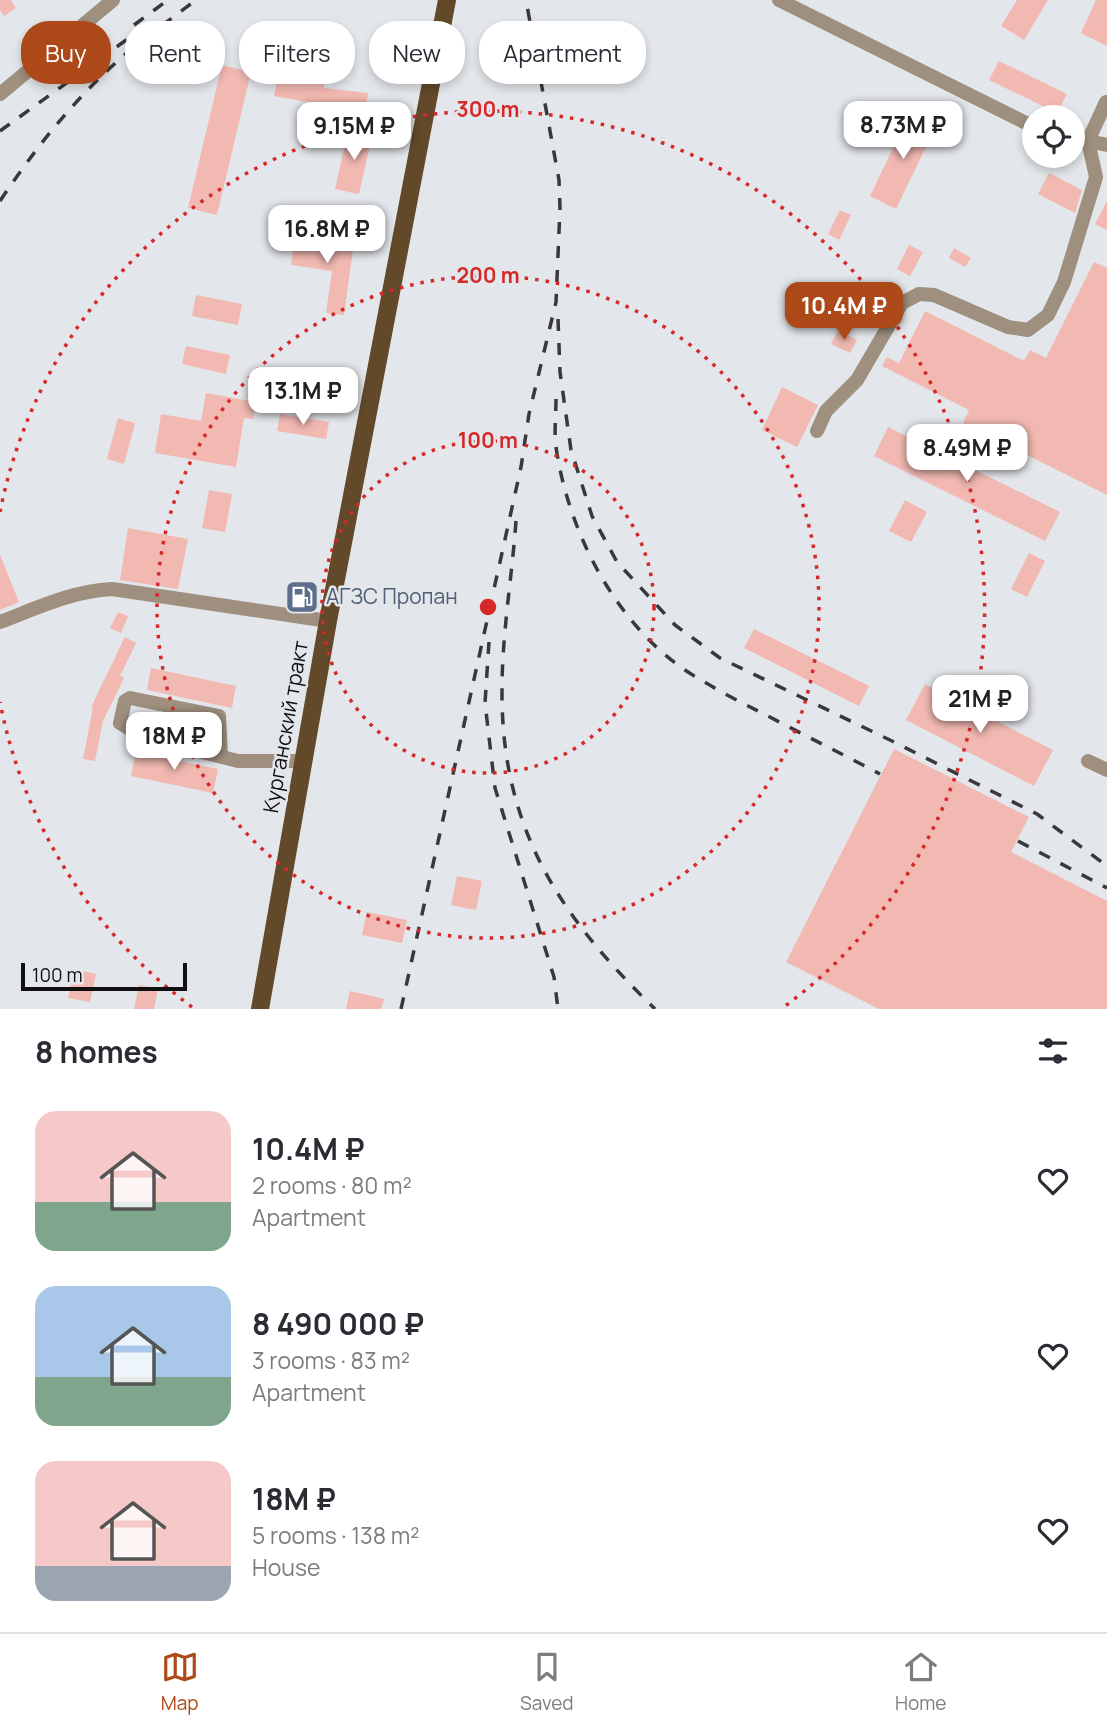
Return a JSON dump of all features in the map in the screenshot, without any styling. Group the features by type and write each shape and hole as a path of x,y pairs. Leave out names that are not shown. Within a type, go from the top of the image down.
{"main road":[{"name":"Курганский тракт","path":"260,1009 328,621 447,0"}],"street":[{"path":"0,94 113,0"},
{"path":"779,0 1022,121"},
{"path":"1085,132 1106,102"},
{"path":"1085,140 1107,145"},
{"path":"817,430 827,411 857,380 902,303 919,294 934,295 1008,327 1028,330 1048,314 1063,282 1096,177 1085,151"},
{"path":"0,622 89,590 112,589 328,621"},
{"path":"221,757 219,716 130,698 125,701 120,723 143,737 221,757 238,761 303,761"},
{"path":"1088,761 1107,771"}],"building":[{"path":"0,0 11,0 16,8 4,16 0,10"},
{"path":"1017,0 1048,0 1024,40 1001,26"},
{"path":"1096,0 1107,0 1107,46 1081,33"},
{"path":"999,61 1067,94 1061,105 1041,105 989,80"},
{"path":"225,66 239,69 239,84 248,84 217,215 188,208 217,84 225,84"},
{"path":"277,84 325,84 324,88 368,93 365,116 334,113 334,107 274,96"},
{"path":"910,113 936,126 896,209 870,196"},
{"path":"348,131 372,136 359,194 335,189"},
{"path":"1049,173 1082,190 1075,213 1038,194"},
{"path":"1107,201 1107,230 1095,224"},
{"path":"840,210 851,215 839,240 828,234"},
{"path":"295,234 354,242 344,315 326,313 332,271 291,265"},
{"path":"909,245 923,252 910,276 897,269"},
{"path":"954,248 971,258 965,267 949,258"},
{"path":"1094,262 1107,268 1107,495 963,423 969,410 882,366 887,357 899,363 925,311 1024,361 1030,350 1046,358"},
{"path":"196,295 242,304 238,325 192,316"},
{"path":"838,330 857,340 850,353 831,344"},
{"path":"186,346 230,355 226,374 182,364"},
{"path":"782,387 818,405 797,447 762,430"},
{"path":"206,393 256,402 253,419 244,418 236,467 155,453 161,414 201,421"},
{"path":"280,414 329,422 326,439 277,431"},
{"path":"118,418 135,423 124,464 107,459"},
{"path":"888,427 1060,512 1045,541 874,456"},
{"path":"209,490 232,494 225,532 202,528"},
{"path":"905,500 927,512 911,542 889,531"},
{"path":"128,528 188,539 178,589 120,580"},
{"path":"1029,553 1045,561 1027,597 1011,589"},
{"path":"0,555 19,602 0,610"},
{"path":"118,612 128,616 121,633 110,628"},
{"path":"754,629 869,686 859,706 744,648"},
{"path":"125,637 136,643 120,676 124,678 103,721 95,761 83,759 91,707"},
{"path":"151,668 236,686 232,708 147,690"},
{"path":"925,684 1053,750 1034,786 906,720"},
{"path":"894,749 1029,817 1011,852 1107,901 1107,1009 879,1009 786,962"},
{"path":"136,752 218,769 213,793 131,776"},
{"path":"457,876 482,881 476,910 451,905"},
{"path":"367,912 407,920 402,943 362,935"},
{"path":"74,969 96,974 90,1002 68,998"},
{"path":"139,985 158,989 154,1009 134,1009"},
{"path":"350,991 384,999 381,1009 346,1009"}],"railway":[{"path":"139,21 168,0"},
{"path":"0,201 51,131 95,82 131,50 196,0"},
{"path":"401,1009 521,467 529,414 556,302 559,180 526,0"},
{"path":"0,131 125,41"},
{"path":"558,319 560,372 571,450 592,516 617,562 675,625 720,658 1037,814 1107,866"},
{"path":"556,399 556,447 571,510 598,570 635,624 657,648 703,681 880,774"},
{"path":"516,521 502,669 504,740 512,785 525,827 542,867 565,904 591,940 655,1009"},
{"path":"489,642 485,703 495,788 554,977 558,1009"},
{"path":"1018,841 1107,888"}],"place":[{"name":"АГЗС Пропан","path":"302,597"}]}
